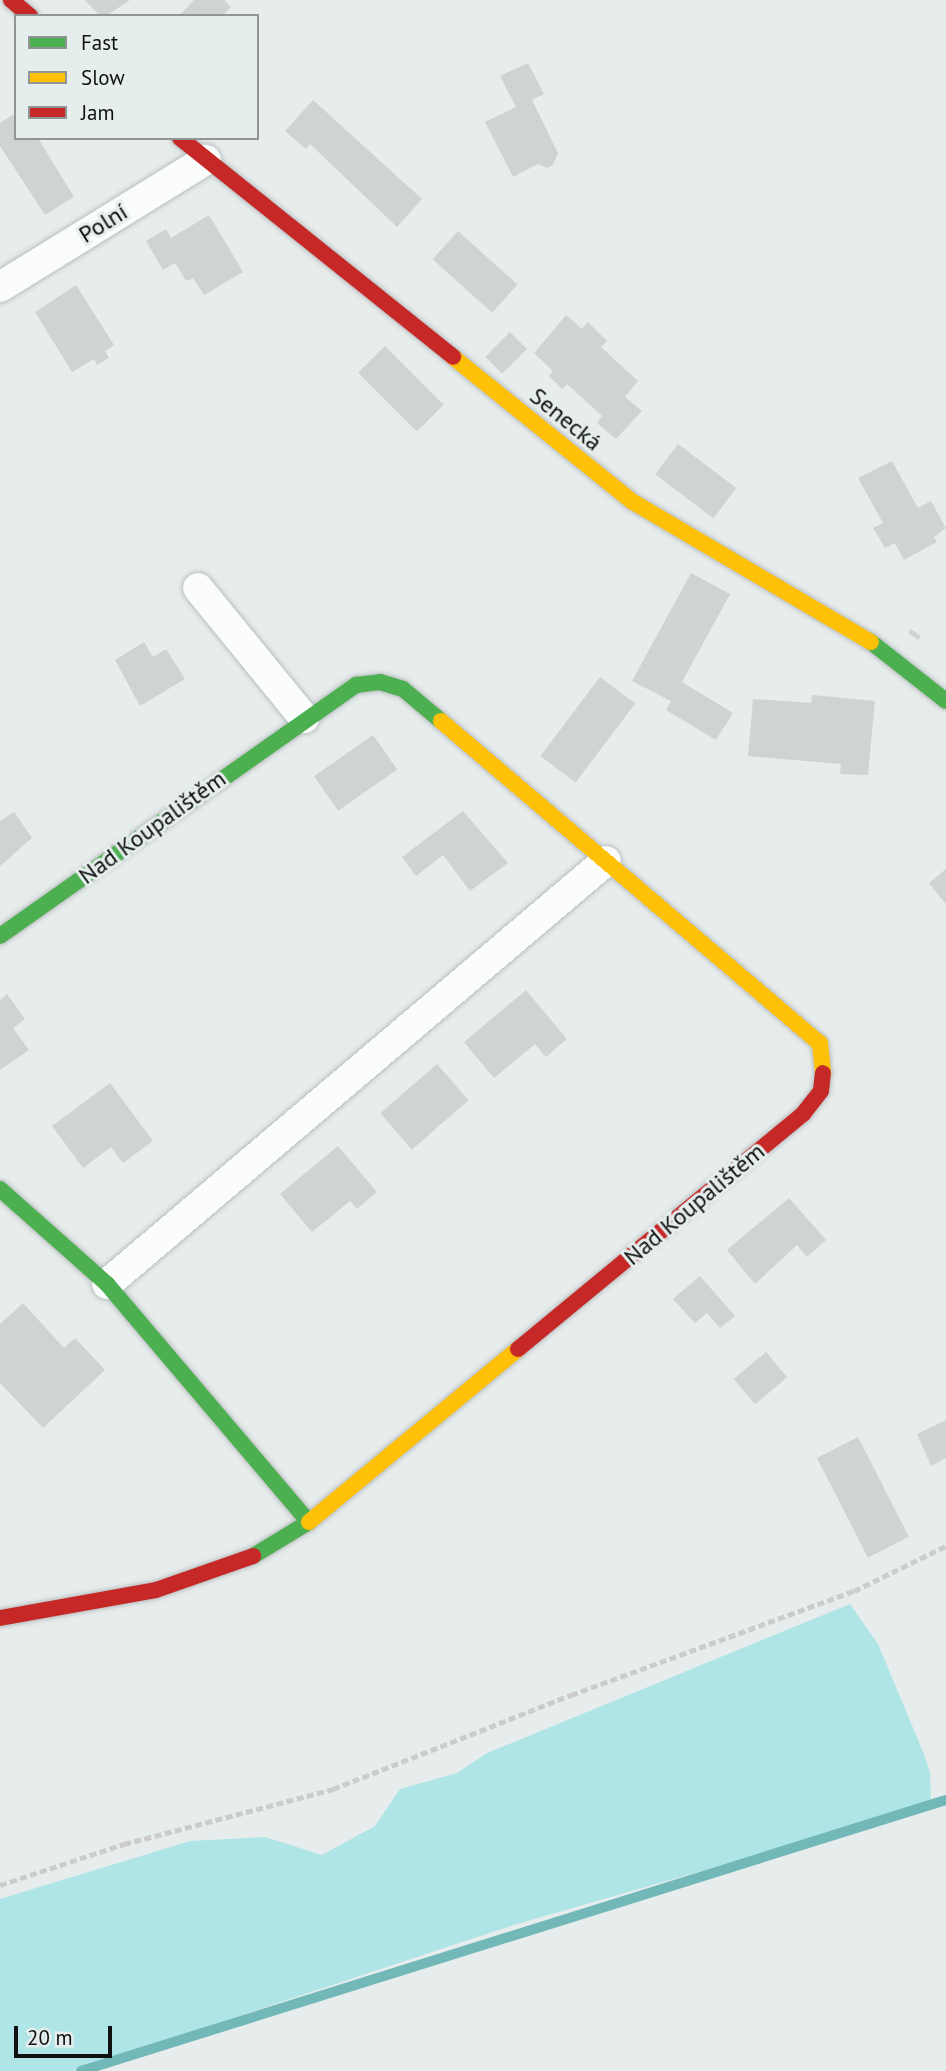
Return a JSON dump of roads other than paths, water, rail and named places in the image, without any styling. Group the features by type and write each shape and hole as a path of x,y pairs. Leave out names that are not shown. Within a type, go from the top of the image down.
{"street":[{"path":"11,0 28,14"},
{"name":"Senecká","path":"182,140 633,502 884,650 946,701"},
{"name":"Polní","path":"0,287 206,160"},
{"path":"198,588 304,718"},
{"name":"Nad Koupalištěm","path":"0,936 304,718 356,685 380,682 403,690 820,1043 824,1068 821,1091 803,1114 309,1522 269,1550 156,1590 0,1619"},
{"path":"107,1284 606,861"},
{"path":"0,1189 107,1284 309,1522"}],"waterway":[{"path":"81,2071 946,1800"}]}
